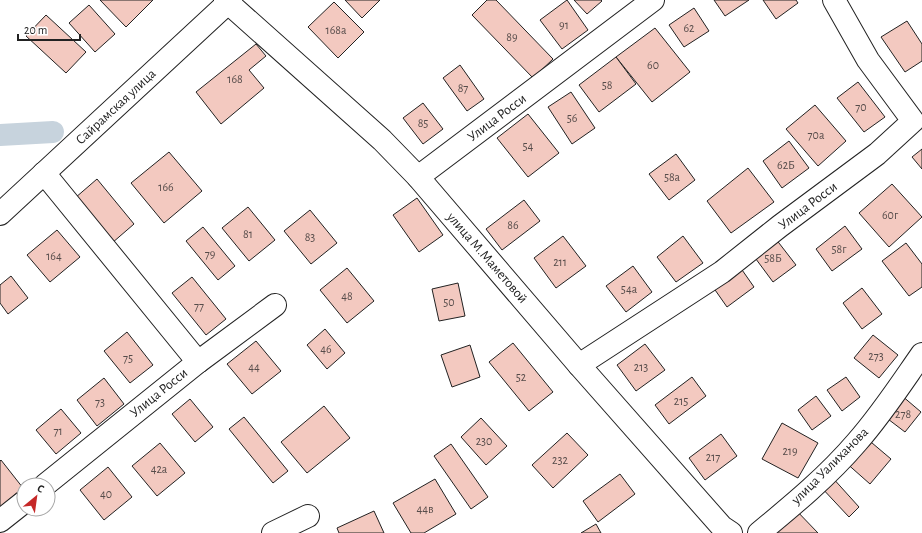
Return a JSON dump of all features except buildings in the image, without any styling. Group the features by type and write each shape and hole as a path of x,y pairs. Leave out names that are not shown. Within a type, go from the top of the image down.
{"street":[{"name":"Улица Росси","path":"418,177 653,0"},
{"name":"Улица Росси","path":"579,365 722,272 877,154 913,121 868,60 834,0"},
{"name":"улица М.Маметовой","path":"228,1 382,140 418,177 722,531"},
{"name":"Сайрамская улица","path":"0,214 228,1"},
{"path":"44,173 198,362"},
{"name":"Улица Росси","path":"55,477 198,362 275,305"},
{"name":"улица Уалиханова","path":"759,533 806,493 857,442 893,396 922,354"},
{"path":"0,521 16,508"},
{"path":"273,533 308,516"}],"waterway":[{"path":"0,135 53,132"}]}
